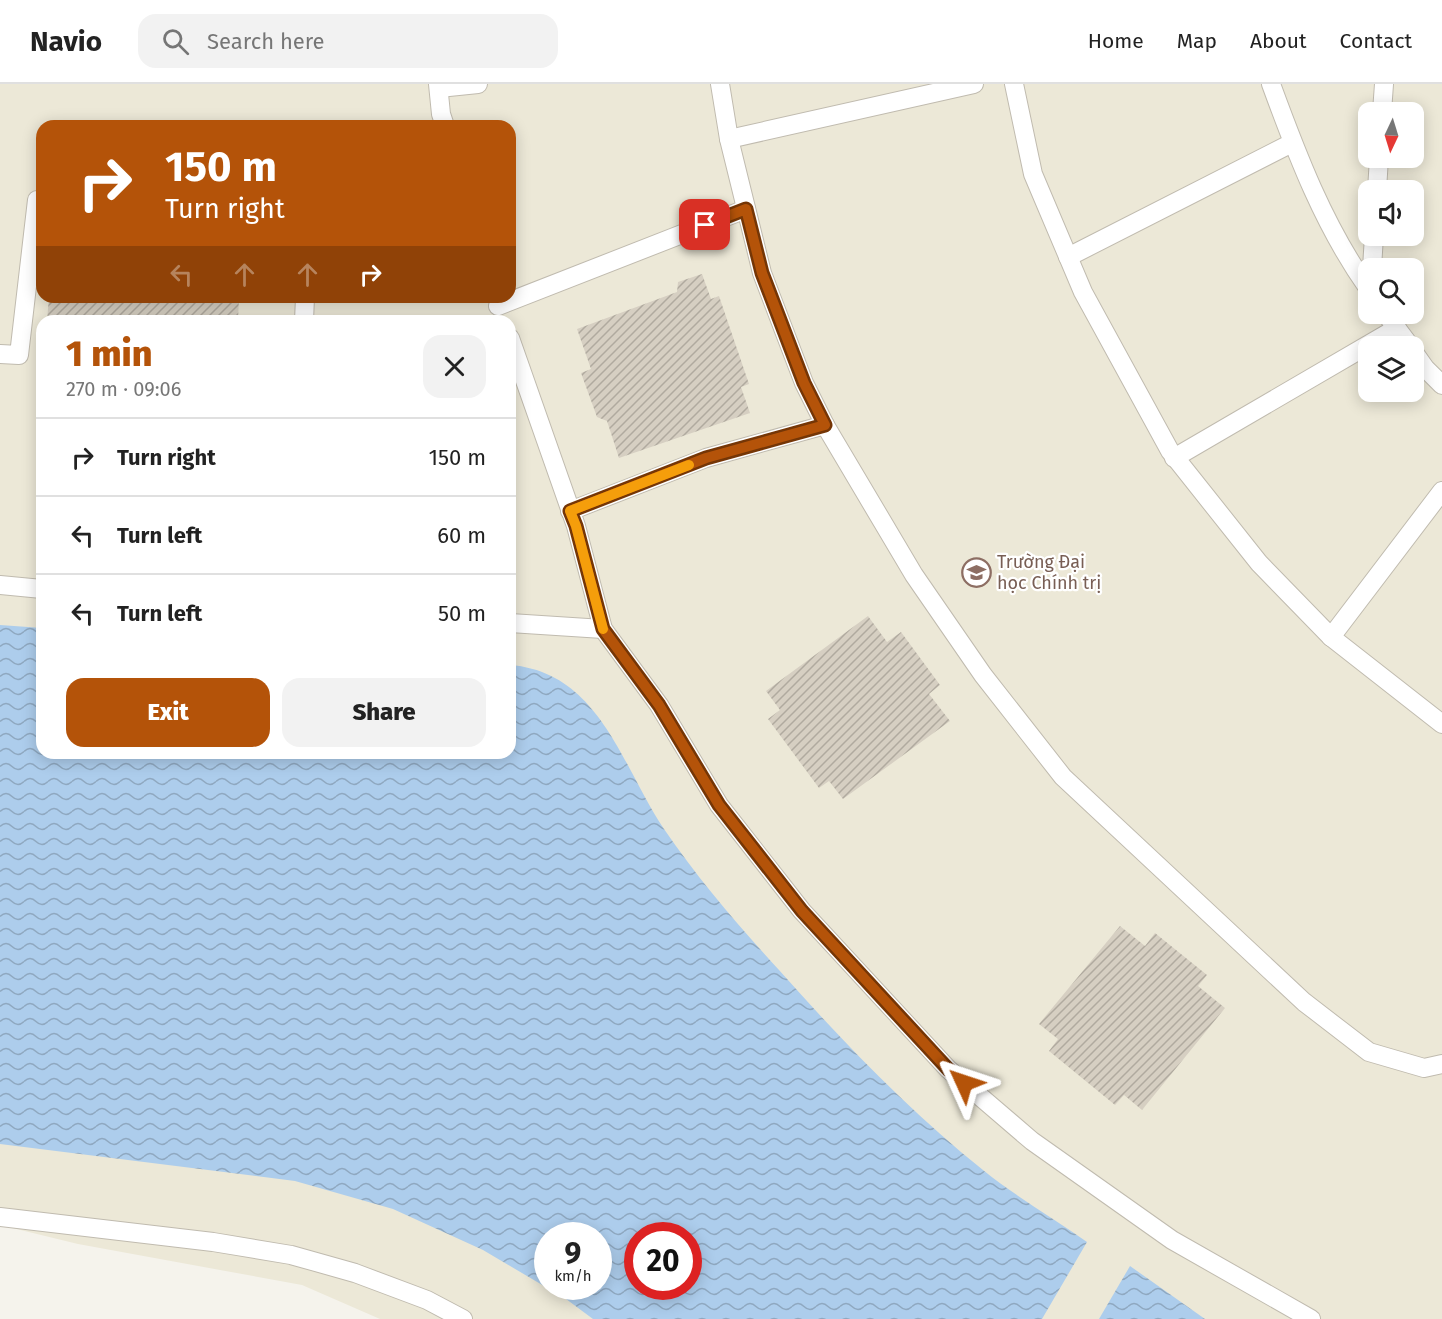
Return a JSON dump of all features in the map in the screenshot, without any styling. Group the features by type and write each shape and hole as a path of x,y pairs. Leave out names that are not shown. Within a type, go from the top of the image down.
{"lane":[{"path":"443,120 438,86 478,84"},
{"path":"720,84 729,139 762,273 804,383 825,425 914,575 983,675 1063,777 1304,1002 1369,1052 1424,1068 1442,1064"},
{"path":"729,139 974,84"},
{"path":"1014,84 1033,174 1068,257 1083,292 1174,458 1259,563 1331,637 1442,724"},
{"path":"1271,84 1298,159 1346,256 1358,273"},
{"path":"1383,102 1384,84"},
{"path":"1068,257 1292,143"},
{"path":"0,354 19,355 36,209"},
{"path":"516,301 746,209"},
{"path":"1174,458 1386,324"},
{"path":"1393,324 1402,336"},
{"path":"516,364 576,526 603,629 659,705 719,805 802,911 948,1069 1032,1142 1172,1240 1311,1319"},
{"path":"1424,367 1442,385"},
{"path":"570,511 706,458 825,425"},
{"path":"1331,637 1442,491"},
{"path":"0,585 36,588"},
{"path":"516,623 603,629"},
{"path":"0,1217 213,1242 291,1255 355,1274 427,1300 463,1319"}],"shaded area":[{"name":"Trường Đại học Chính trị","path":"0,84 1442,84 1442,1319 380,1319 302,1285 78,1244 0,1225"}],"water":[{"path":"0,625 36,628 36,759 516,759 516,666 541,672 566,685 587,704 605,726 664,829 705,884 851,1049 928,1123 995,1180 1087,1242 1042,1319 593,1319 567,1300 612,1300 612,1222 534,1222 534,1280 483,1250 393,1209 295,1181 0,1144"},
{"path":"1130,1266 1205,1319 1099,1319"}],"building":[{"path":"702,274 711,299 719,296 749,384 741,387 750,413 619,458 607,421 597,417 581,373 591,369 577,329 677,292 678,282"},
{"path":"48,303 239,303 238,315 48,315"},
{"path":"868,616 887,642 901,632 940,685 929,694 950,721 843,799 829,781 819,788 768,719 780,710 766,691"},
{"path":"1120,926 1145,946 1155,933 1207,975 1198,986 1225,1008 1142,1110 1124,1095 1115,1105 1049,1051 1058,1039 1039,1024"}],"slow traffic":[{"path":"603,629 570,511 689,465"}],"place":[{"name":"Trường Đại học Chính trị","path":"976,572"}],"route":[{"path":"705,225 746,209 762,273 804,383 825,425 706,458 570,511 603,629 659,705 719,805 802,911 948,1069 964,1083"}]}
